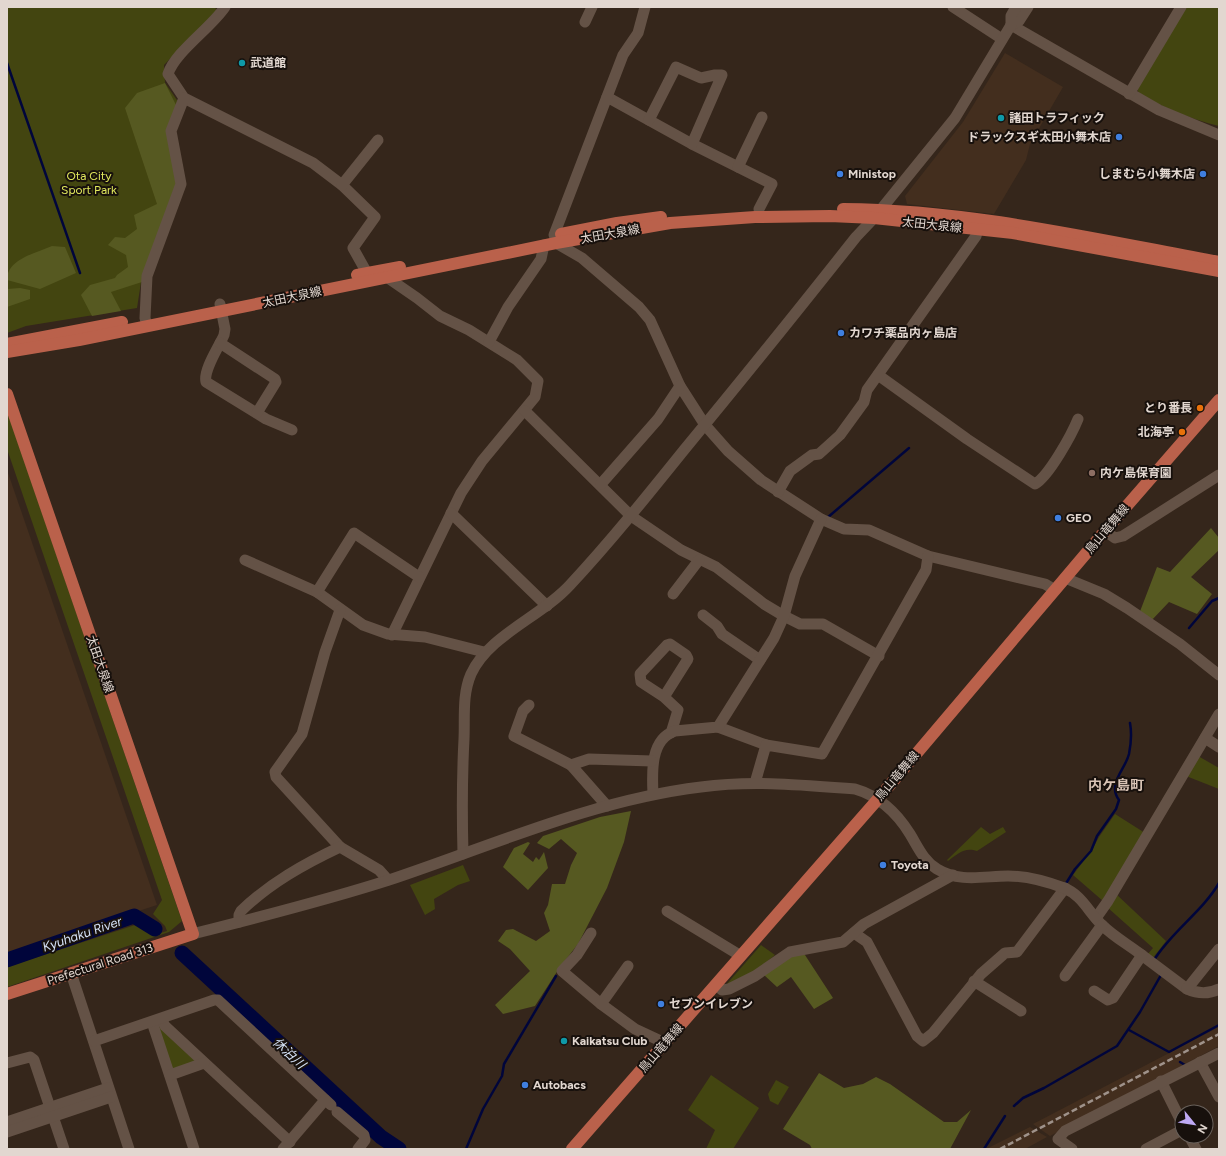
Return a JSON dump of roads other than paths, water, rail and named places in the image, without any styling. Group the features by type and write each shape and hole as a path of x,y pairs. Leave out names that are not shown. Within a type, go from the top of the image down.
{"main road":[{"name":"太田大泉線","path":"7,344 146,322 221,308 551,241 617,223 673,215 759,209 878,214 979,225 1219,262"},
{"name":"太田大泉線","path":"377,277 551,241 670,223 755,217 878,214"},
{"name":"太田大泉線","path":"979,225 1014,233 1219,271"},
{"name":"太田大泉線","path":"7,352 79,340 146,322"},
{"name":"太田大泉線","path":"7,394 193,934"},
{"name":"鳥山竜舞線","path":"572,1149 878,799 1105,531 1219,400"},
{"name":"Prefectural Road 313","path":"7,994 193,934"}],"street":[{"path":"225,7 217,19 205,29 171,66 168,74 184,98 313,163 342,185 375,217 353,248 377,277 417,298 440,316 469,330 517,360 538,381 535,397 525,411 482,461 461,493 392,634"},
{"path":"585,22 592,7"},
{"path":"489,342 508,307 541,259 551,241 623,55 638,33 645,7"},
{"path":"953,7 1002,39"},
{"path":"1011,25 1011,16 1016,7"},
{"path":"463,854 462,746 464,696 470,676 484,652 547,606 569,587 631,516 728,399 856,237 878,214 955,118 1011,25 1019,21 1028,7"},
{"path":"1129,94 1182,7"},
{"path":"1011,25 1159,110 1219,134"},
{"path":"649,120 676,67 701,78 722,75 692,144"},
{"path":"607,97 692,144 772,184 759,209"},
{"path":"146,322 147,276 182,184 171,131 184,98"},
{"path":"738,167 762,117"},
{"path":"342,185 378,140"},
{"path":"778,492 790,471 812,455 819,454 840,435 864,402 867,390 976,236 979,225"},
{"path":"551,241 582,258 639,307 650,320 680,386 705,425 728,451 761,480 778,492 821,519 844,529 869,530 928,556 1045,584 1055,590"},
{"path":"221,308 225,329 204,377 206,382 257,414 292,430"},
{"path":"220,343 276,379 276,382 257,414"},
{"path":"878,375 967,439 1035,484 1056,462 1058,453 1078,419"},
{"path":"600,484 658,419 680,386"},
{"path":"525,411 631,516 681,550 716,567 764,604 784,616 800,624 823,624 879,656"},
{"path":"1105,531 1115,538 1123,536 1219,475"},
{"path":"451,513 547,606"},
{"path":"718,727 760,660 784,616 795,576 821,519"},
{"path":"316,592 354,533 419,577"},
{"path":"671,733 718,727 766,745 822,754 879,656 926,570 928,556"},
{"path":"245,560 316,592 363,625 392,634 425,637 484,652"},
{"path":"673,594 699,560"},
{"path":"1065,578 1104,594 1127,608 1180,644 1219,676"},
{"path":"340,610 325,652 302,734 275,772 276,777 340,848 378,870 388,880"},
{"path":"703,616 717,626 722,634 760,660"},
{"path":"652,794 652,761 662,742 671,733 678,710 664,697 640,682 639,678 640,674 667,645 670,644 686,655 688,659 664,697"},
{"path":"529,705 523,711 514,736 571,765 607,806"},
{"path":"1065,976 1099,922 1115,888 1219,714"},
{"path":"1205,738 1219,746"},
{"path":"755,782 766,745"},
{"path":"571,765 589,759 652,761"},
{"path":"193,934 310,904 388,880 607,806 652,794 701,786 755,782 855,789 868,793 878,799 903,824 927,861 938,870 953,875 971,878 1010,876 1065,888 1078,896 1099,922 1187,989 1202,993 1219,989"},
{"path":"239,922 239,915 241,911 276,882 302,865 340,848"},
{"path":"716,985 722,990 729,989 760,973 790,952 844,942 864,924 953,875"},
{"path":"854,933 867,942 917,1036 923,1041 933,1033 974,981 1005,953 1017,952 1065,888"},
{"path":"666,911 741,956"},
{"path":"591,933 577,955 562,971 601,1004 635,1029 665,1043"},
{"path":"1187,989 1219,949"},
{"path":"1094,991 1108,1000 1113,998 1142,955"},
{"path":"601,1004 628,966"},
{"path":"71,973 129,1149"},
{"path":"974,981 1021,1011"},
{"path":"94,1041 214,1000 218,1000 364,1136 365,1140 358,1149"},
{"path":"156,1020 165,1026 204,1063 286,1145 331,1105"},
{"path":"156,1020 170,1076 194,1149"},
{"path":"1072,1149 1058,1139 1065,1131 1161,1081 1219,1053"},
{"path":"7,1063 26,1057 33,1058 64,1149"},
{"path":"1200,1062 1219,1097"},
{"path":"170,1076 204,1063"},
{"path":"1161,1081 1174,1107"},
{"path":"7,1122 52,1111 110,1093"},
{"path":"7,1132 52,1111"},
{"path":"1146,1149 1174,1134"}],"waterway":[{"path":"7,63 80,273"},
{"path":"827,518 909,448"},
{"path":"1189,628 1212,601 1219,598"},
{"path":"1065,885 1075,869 1091,851 1097,836 1116,809 1119,800 1115,788 1118,777 1129,754 1131,739 1130,723"},
{"path":"1154,960 1169,940 1204,903 1219,883"},
{"name":"Kyuhaku River","path":"7,960 134,916 155,929"},
{"name":"休泊川","path":"182,953 381,1137 399,1149"},
{"path":"1014,1106 1023,1098 1044,1088 1117,1046 1140,1012 1161,975"},
{"path":"466,1149 483,1109 502,1076 504,1064 556,976"},
{"path":"1129,1030 1169,1052 1219,1025"},
{"path":"1180,1062 1185,1065"},
{"path":"984,1149 1005,1116"}],"railway":[{"path":"1000,1149 1219,1034"}],"place":[{"name":"武道館","path":"242,63"},
{"name":"諸田トラフィック","path":"1001,118"},
{"name":"ドラックスギ太田小舞木店","path":"1119,137"},
{"name":"Ministop","path":"840,174"},
{"name":"しまむら小舞木店","path":"1203,174"},
{"name":"カワチ薬品内ヶ島店","path":"841,333"},
{"name":"とり番長","path":"1200,408"},
{"name":"北海亭","path":"1182,432"},
{"name":"内ケ島保育園","path":"1092,473"},
{"name":"GEO","path":"1058,518"},
{"name":"Toyota","path":"883,865"},
{"name":"セブンイレブン","path":"661,1004"},
{"name":"Kaikatsu Club","path":"564,1041"},
{"name":"Autobacs","path":"525,1085"}],"district":[{"name":"内ケ島町","path":"1116,785"}],"park label":[{"name":"Ota City Sport Park","path":"89,183"}]}
